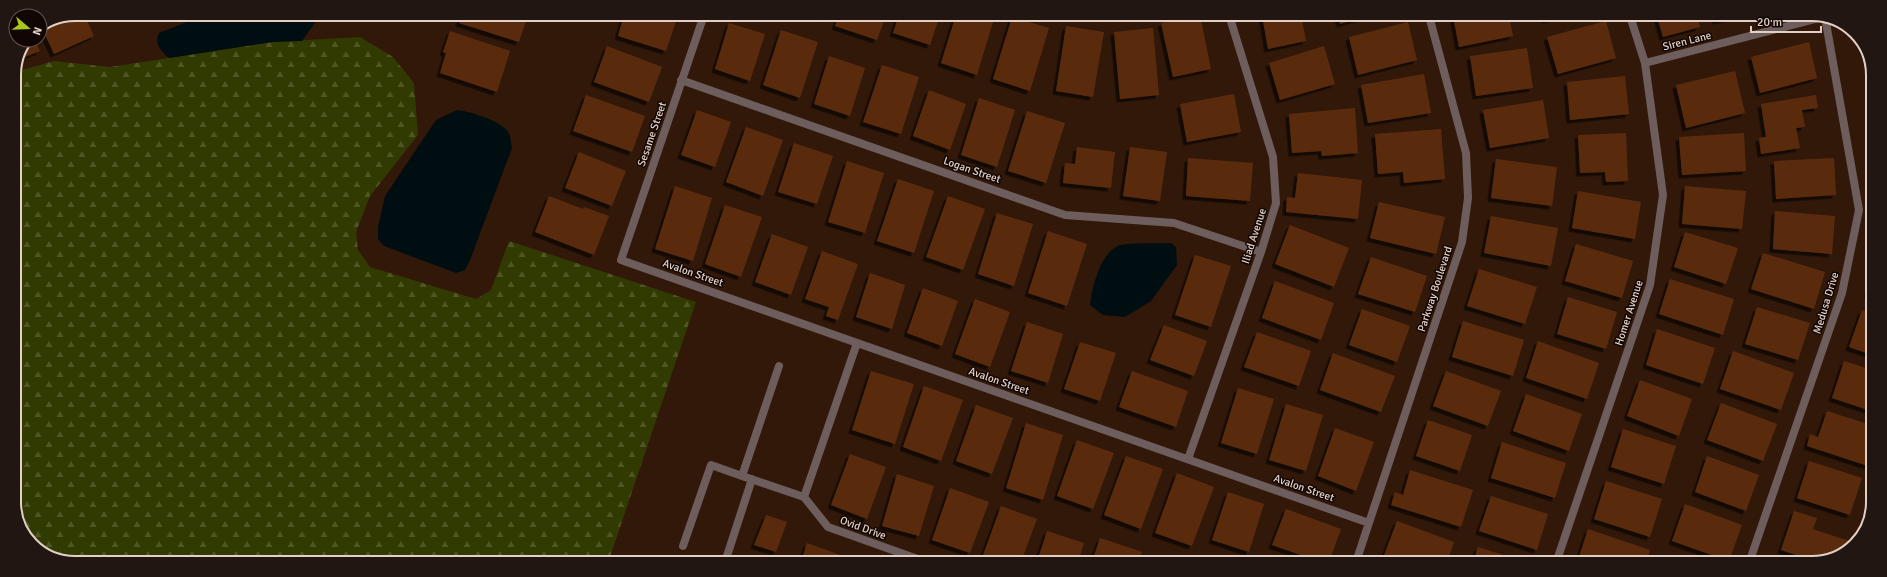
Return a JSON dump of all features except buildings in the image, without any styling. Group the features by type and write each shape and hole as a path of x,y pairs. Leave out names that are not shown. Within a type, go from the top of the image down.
{"street":[{"name":"Sesame Street","path":"620,260 702,21"},
{"name":"Iliad Avenue","path":"1188,459 1261,252 1276,203 1273,157 1231,21"},
{"name":"Parkway Boulevard","path":"1358,556 1462,242 1468,198 1466,153 1430,21"},
{"name":"Homer Avenue","path":"1558,556 1650,285 1664,195 1645,63 1632,21"},
{"name":"Siren Lane","path":"1645,63 1807,21"},
{"name":"Medusa Drive","path":"1751,556 1842,293 1859,210 1827,23"},
{"name":"Logan Street","path":"681,80 1065,215 1174,223 1261,252"},
{"name":"Avalon Street","path":"620,260 1369,522"},
{"path":"683,546 712,465 804,497 857,343"},
{"path":"742,476 779,366"},
{"path":"727,556 752,479"},
{"name":"Ovid Drive","path":"804,497 828,527 909,556"}],"green space":[{"path":"360,37 393,57 414,83 418,135 370,196 356,232 358,250 370,267 476,299 491,290 509,241 696,302 610,556 68,556 54,552 39,543 28,529 21,506 21,70 54,61 110,67 272,42"}],"shaded area":[{"path":"189,21 316,21 302,41 272,42 169,58 159,47 157,41 159,33"},
{"path":"457,110 492,120 499,124 509,134 512,148 470,260 465,270 456,273 384,246 378,239 378,227 385,196 436,120"},
{"path":"1171,243 1176,247 1177,265 1151,301 1125,317 1103,315 1090,305 1098,272 1106,256 1112,250 1118,246 1128,244"}]}
